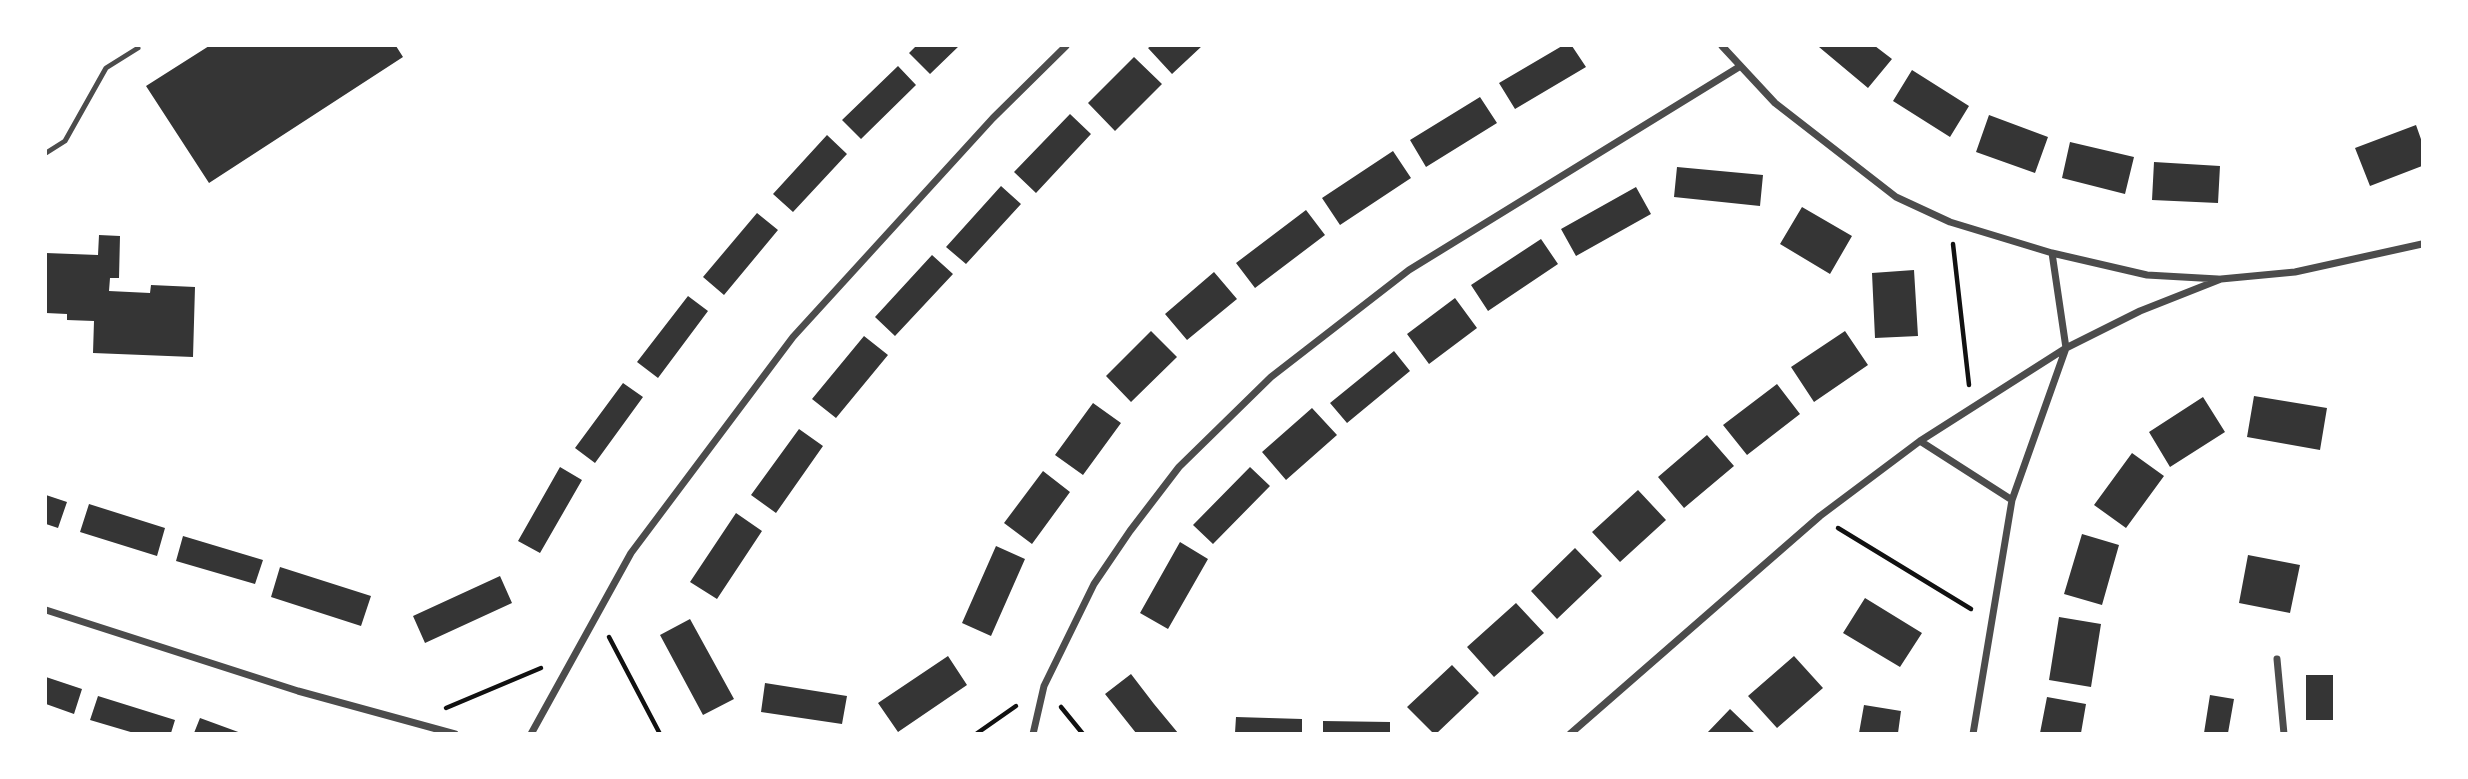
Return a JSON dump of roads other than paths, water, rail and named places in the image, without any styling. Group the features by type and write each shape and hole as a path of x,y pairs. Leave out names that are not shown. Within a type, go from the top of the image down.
{"street":[{"path":"531,733 631,553 793,337 993,118 1066,46"},
{"path":"1722,46 1775,103 1896,197 1950,222 2052,253 2147,275 2221,279 2295,272 2422,244"},
{"path":"1033,733 1044,686 1101,573 1179,467 1271,377 1409,270 1739,66"},
{"path":"1973,733 2012,500 2066,348 2052,253"},
{"path":"1570,733 1820,516 1920,442 2066,348 2140,311 2221,279"},
{"path":"1920,442 2012,500"},
{"path":"46,610 298,691 455,733"},
{"path":"2277,659 2284,733"}],"lane":[{"path":"46,153 65,141 106,68 138,48"}]}
